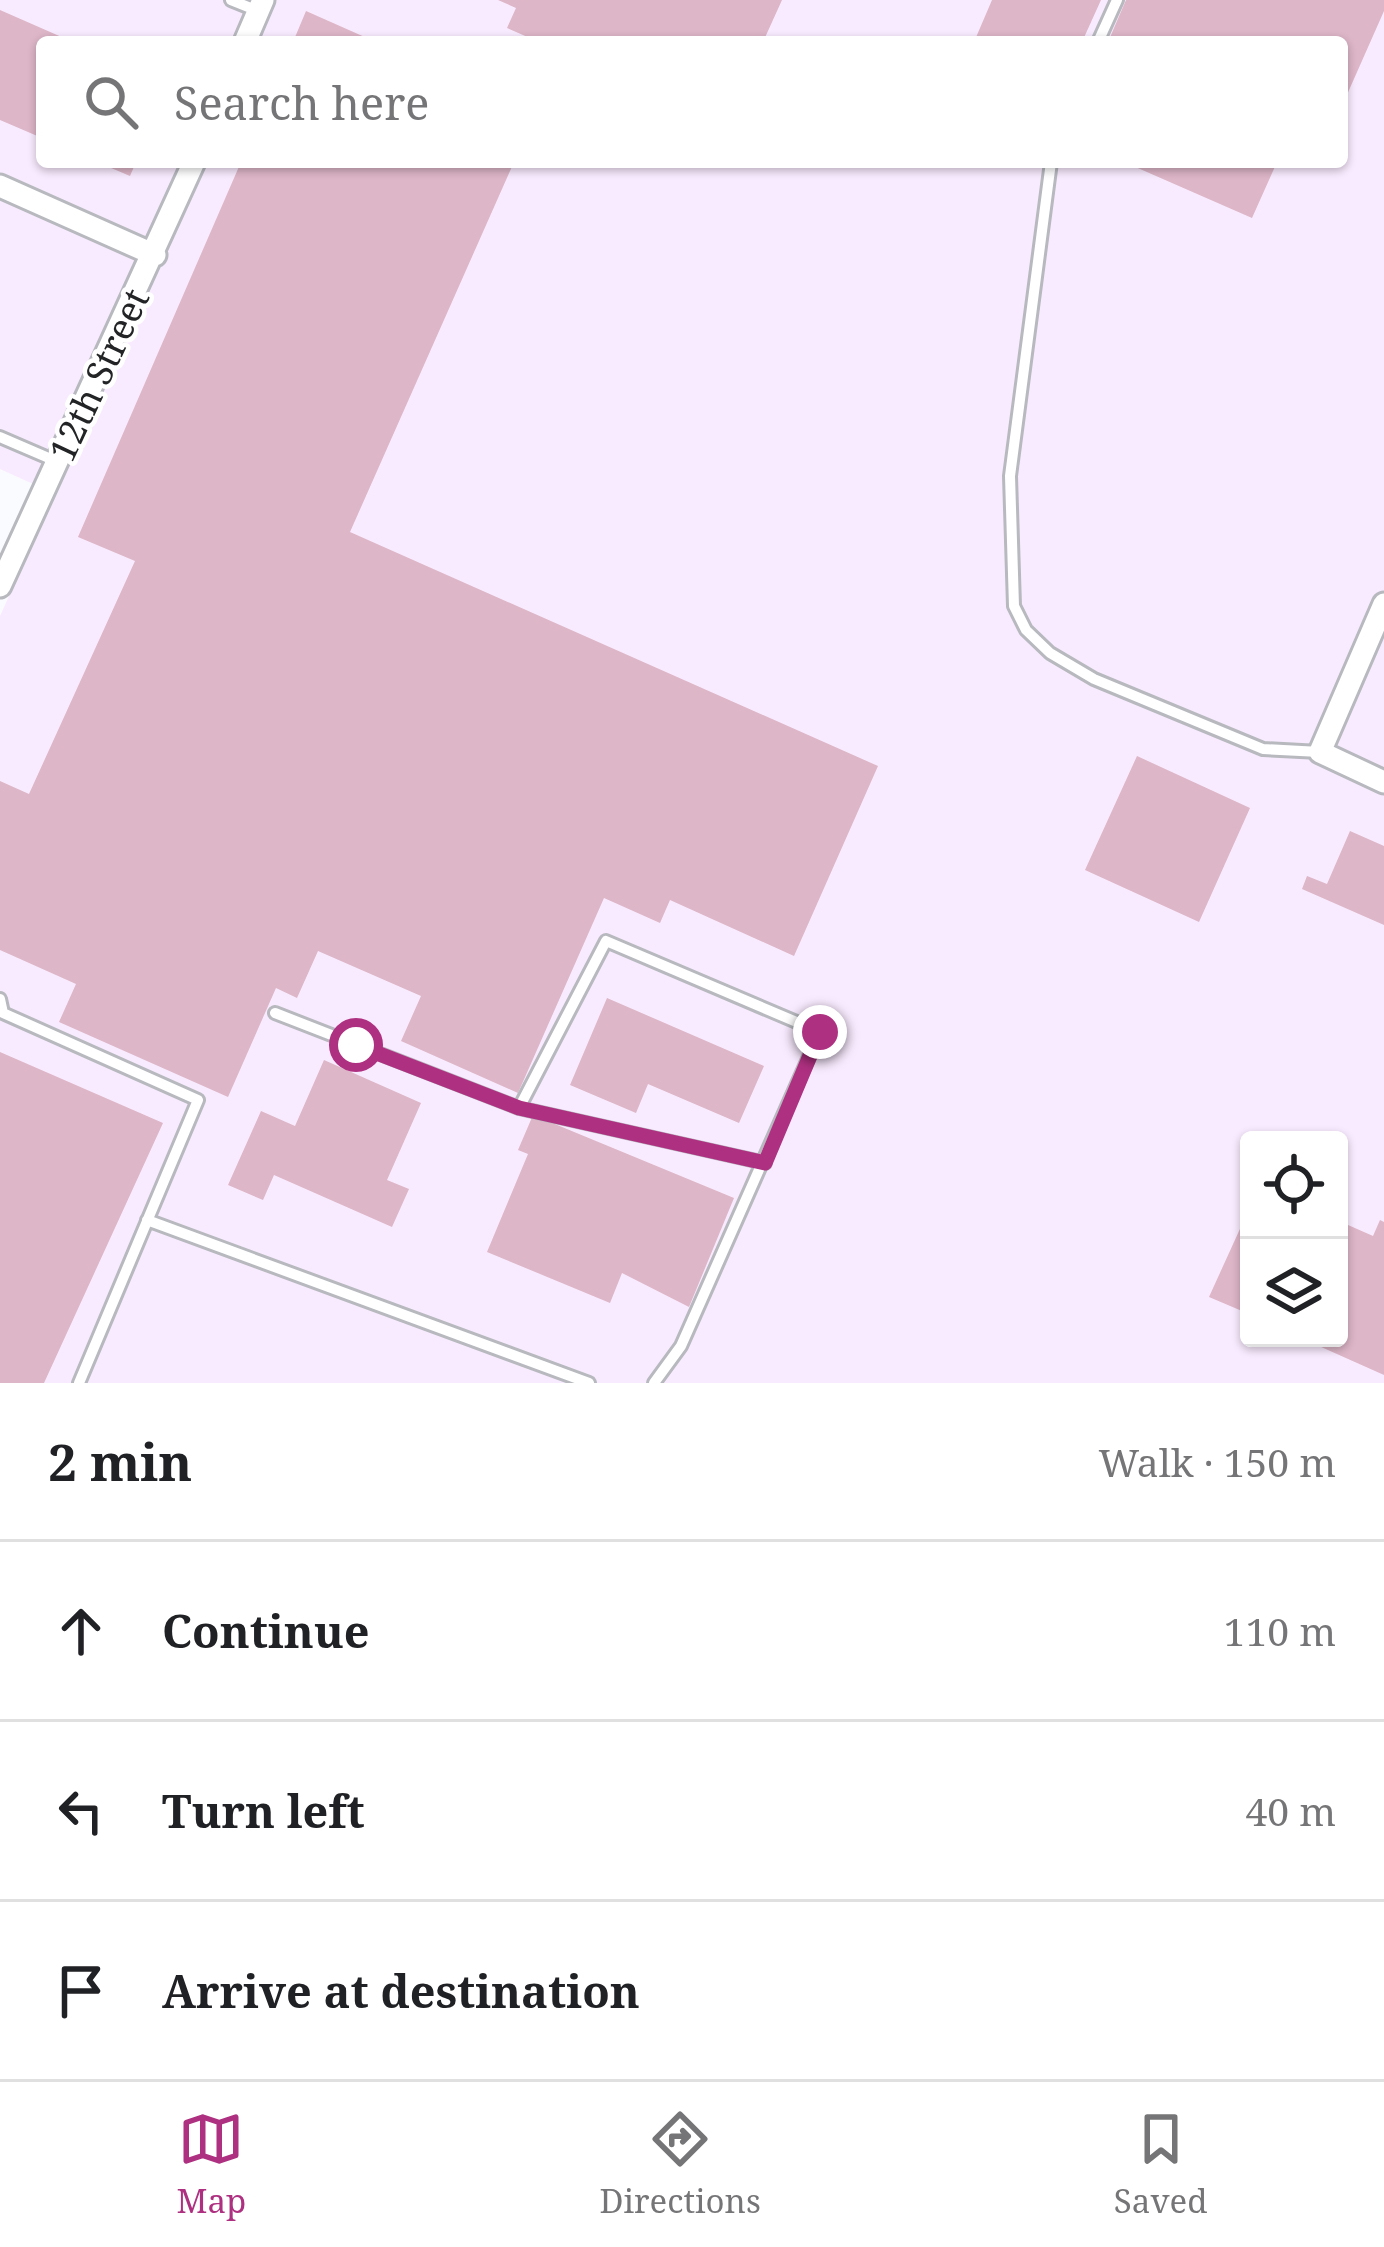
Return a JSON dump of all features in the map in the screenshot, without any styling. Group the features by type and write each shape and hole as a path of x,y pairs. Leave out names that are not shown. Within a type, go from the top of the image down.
{"street":[{"path":"248,36 260,6"},
{"name":"12th Street","path":"0,586 191,168"},
{"path":"0,186 154,256"},
{"path":"1384,604 1320,752 1384,782"}],"lane":[{"path":"231,0 260,6"},
{"path":"1101,36 1117,0"},
{"path":"1050,168 1010,476 1014,606 1026,630 1050,653 1094,679 1263,749 1320,752"},
{"path":"0,437 58,462"},
{"path":"519,1108 606,940 820,1032 681,1346 654,1383"},
{"path":"0,999 3,1013 198,1100 79,1383"},
{"path":"274,1013 519,1108 765,1163"},
{"path":"147,1220 589,1383"}],"shaded area":[{"path":"0,0 1384,0 1384,1383 0,1383 0,616 55,494 0,469"}],"building":[{"path":"498,0 782,0 766,36 525,36 507,28 516,8"},
{"path":"992,0 1101,0 1085,36 977,36"},
{"path":"1126,0 1384,0 1384,11 1348,92 1348,36 1111,36"},
{"path":"0,10 59,36 36,36 36,135 0,120"},
{"path":"306,11 362,36 296,36"},
{"path":"238,168 511,168 350,532 878,766 794,956 670,900 660,923 604,898 518,1093 401,1041 421,996 318,951 297,998 276,988 228,1097 59,1022 76,984 0,950 0,781 29,794 135,561 78,537"},
{"path":"1138,168 1274,168 1252,218"},
{"path":"1137,756 1250,808 1199,922 1085,870"},
{"path":"1350,831 1384,846 1384,925 1302,889 1307,876 1327,884"},
{"path":"607,998 764,1066 739,1123 648,1084 636,1113 570,1085"},
{"path":"0,1052 163,1123 44,1383 0,1383"},
{"path":"324,1060 421,1103 387,1180 409,1189 392,1227 274,1175 263,1200 228,1185 261,1111 295,1126"},
{"path":"533,1115 734,1198 689,1307 622,1273 610,1303 487,1252 528,1154 518,1150"},
{"path":"1380,1220 1384,1222 1384,1375 1321,1347 1348,1347 1348,1225 1373,1236"},
{"path":"1240,1229 1240,1310 1209,1297"}],"route":[{"path":"356,1045 519,1108 765,1163 820,1032"}]}
